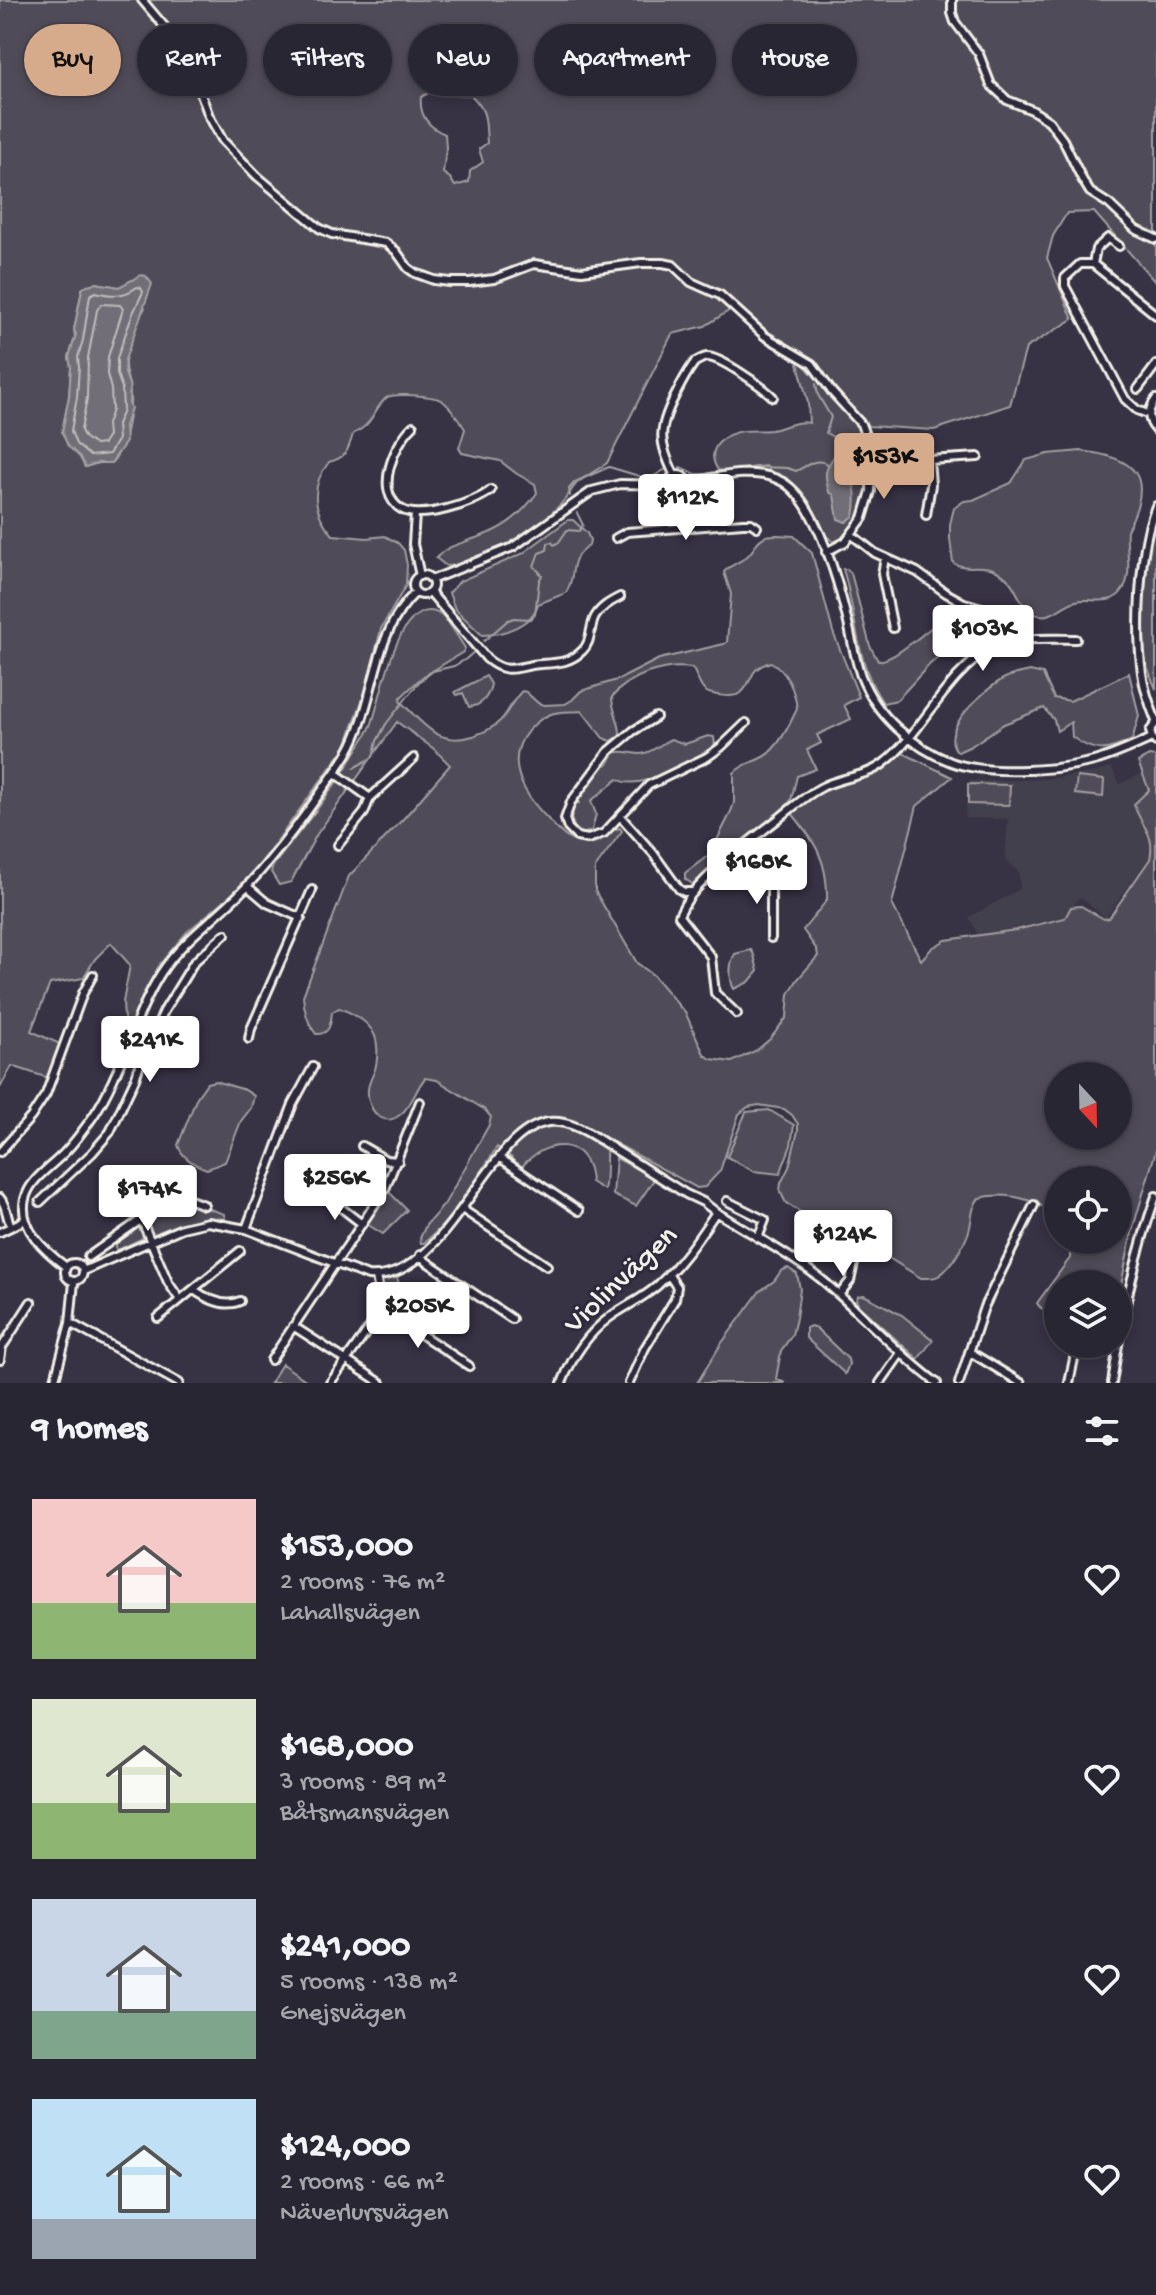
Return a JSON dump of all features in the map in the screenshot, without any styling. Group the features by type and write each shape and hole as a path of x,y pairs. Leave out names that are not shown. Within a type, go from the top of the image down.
{"street":[{"path":"142,0 180,45 209,116 223,141 257,176 319,228 332,234 386,243 415,273 450,282 494,279 534,264 582,271 641,263 673,265 691,282 720,295 765,336 812,364 861,424 872,455 867,509 852,535 826,552"},
{"path":"952,0 955,22 979,54 991,85 1007,100 1049,121 1063,140 1090,192 1109,204 1135,229 1156,239"},
{"path":"1093,264 1096,249 1108,238 1119,246"},
{"path":"1148,414 1137,410 1125,399 1065,286 1065,278 1076,267 1093,264 1156,315"},
{"path":"675,476 663,450 661,430 666,414 695,362 709,357 718,360 766,389 773,397"},
{"path":"1138,389 1156,365"},
{"path":"1156,399 1148,414 1156,430"},
{"path":"413,426 404,435 393,456 388,482 397,506 415,514 445,509 491,490"},
{"path":"872,455 929,460 978,457"},
{"path":"926,515 931,485 929,460"},
{"path":"688,483 748,473 782,482 802,500 826,552 861,675 878,707 908,737 937,756 982,768 1065,768 1093,762 1154,740 1150,729 1156,722 1141,671 1140,620 1144,544 1156,506"},
{"path":"675,476 682,476 688,483 685,492 676,494 668,485 675,476"},
{"path":"431,580 513,547 592,491 620,484 668,485"},
{"path":"676,494 682,527"},
{"path":"415,514 413,544 420,576"},
{"path":"616,538 627,532 682,527 751,523 757,527"},
{"path":"852,535 875,553 917,572 960,601 985,609"},
{"path":"885,558 882,574 893,628"},
{"path":"420,576 431,580 430,592 421,595 416,592 414,582 420,576"},
{"path":"66,1267 76,1263 81,1266 81,1279 74,1282 66,1278 66,1267 41,1245 29,1229 24,1201 30,1186 65,1153 93,1117 122,1061 161,972 188,939 247,886 273,856 349,752 359,731 387,634 393,620 416,592"},
{"path":"430,592 487,659 494,665 511,669 556,663 577,655 586,647 596,616 603,607 620,597"},
{"path":"737,1014 715,993 711,957 679,916 684,903 749,843 816,790 884,763 966,668 992,649 1025,640 1076,639"},
{"path":"656,717 608,752 571,802 565,819 568,828 577,837 588,839 604,833 649,785 707,757 746,723"},
{"path":"338,845 364,813 370,798 414,758"},
{"path":"335,773 370,798"},
{"path":"620,816 653,853 679,889 694,892"},
{"path":"749,843 771,873 771,938"},
{"path":"247,886 267,903 301,918"},
{"path":"249,1039 312,890"},
{"path":"40,1202 110,1132 164,1011 194,962 225,934"},
{"path":"0,1152 31,1117 46,1094 83,993 93,975"},
{"path":"122,1061 139,1067"},
{"path":"246,1229 293,1104 313,1067"},
{"path":"271,1360 385,1189 420,1102"},
{"path":"83,1271 182,1228 208,1222 246,1229 376,1277 407,1266 420,1255 447,1228 500,1158 525,1131 556,1122 584,1131 806,1268 937,1383"},
{"path":"362,1146 386,1160 398,1161"},
{"path":"500,1158 579,1211"},
{"path":"88,1257 176,1195 204,1205"},
{"path":"326,1196 362,1224"},
{"path":"1112,1383 1122,1320 1156,1196"},
{"path":"0,1198 6,1206 6,1217 11,1226"},
{"path":"727,1201 765,1220 758,1238"},
{"path":"959,1383 984,1307 1034,1205"},
{"path":"462,1209 547,1266"},
{"name":"Violinvägen","path":"562,1383 578,1351 594,1331 643,1297 668,1274 698,1242 716,1212"},
{"path":"141,1219 168,1282 180,1300"},
{"path":"0,1232 25,1220"},
{"path":"839,1295 850,1281 858,1246"},
{"path":"158,1318 240,1251"},
{"path":"420,1255 512,1319"},
{"path":"629,1383 645,1348 675,1299 677,1287 668,1274"},
{"path":"376,1277 383,1309 469,1366"},
{"path":"54,1383 70,1323 74,1282"},
{"path":"194,1290 216,1301 229,1304 240,1301"},
{"path":"0,1360 1,1344 31,1302"},
{"path":"330,1383 383,1309"},
{"path":"70,1323 179,1383"},
{"path":"293,1326 381,1383"},
{"path":"970,1352 1021,1383"},
{"path":"880,1383 901,1353"},
{"path":"1069,1383 1074,1358"}],"shaded area":[{"path":"0,0 1156,0 1156,283 1094,212 1067,213 1053,236 1047,258 1073,319 1026,348 1010,405 934,430 868,426 809,357 767,331 738,305 705,326 672,334 607,463 576,484 550,515 492,553 446,566 436,558 440,554 508,523 537,493 535,484 500,461 462,453 459,448 465,429 441,400 413,395 386,398 365,426 353,434 346,453 329,462 316,490 317,508 333,535 385,536 404,550 407,565 406,585 381,629 366,689 346,746 258,867 187,932 160,964 125,1035 123,1002 130,965 111,943 95,959 83,978 50,984 31,1031 60,1044 48,1078 12,1066 0,1088","holes":["408,24 518,24 518,96 472,96 486,122 487,143 479,149 483,162 470,171 469,182 455,186 443,173 445,134 426,120 421,104 423,96 408,96","96,283 119,287 130,283 145,308 125,361 130,394 127,427 121,448 111,463 85,467 80,457 68,446 62,432 69,396 69,357 75,338 74,330 82,289"]},
{"path":"797,359 852,419 864,443 868,475 862,507 846,533 835,542 825,534 802,494 766,466 725,471 718,470 714,462 713,455 718,443 737,432 809,423 808,403"},
{"path":"1081,451 1115,458 1127,464 1135,472 1139,483 1140,496 1127,530 1128,577 1117,596 1107,600 1076,601 1048,615 1037,615 1025,607 1008,580 995,570 953,563 950,524 954,508 1011,483 1026,460"},
{"path":"1156,519 1156,689 1145,657 1143,622 1145,564"},
{"path":"568,520 573,520 590,540 589,546 577,556 566,593 538,604 530,618 516,627 490,635 482,635 455,609 449,593 460,581 522,554"},
{"path":"767,536 794,536 812,553 833,632 859,697 844,705 851,719 817,735 821,743 807,750 816,769 797,776 787,805 694,885 685,879 685,873 710,854 730,814 734,803 734,773 774,748 797,709 789,682 771,662 758,668 741,693 734,695 707,692 692,668 670,668 638,677 612,697 620,736 611,741 603,738 582,711 558,712 547,716 528,731 518,749 518,771 526,792 560,832 575,842 593,843 620,828 622,831 595,868 595,891 637,963 653,975 686,1014 704,1054 711,1059 732,1062 757,1050 770,1039 787,1017 789,994 797,980 818,956 803,930 827,900 825,874 813,842 791,812 830,785 881,771 899,751 952,777 917,806 892,904 921,960 932,948 946,940 1016,930 1065,918 1071,907 1081,906 1104,919 1109,918 1150,859 1149,836 1134,804 1149,790 1138,762 1149,756 1156,757 1156,1150 1132,1233 1132,1166 1044,1166 1044,1207 1021,1198 979,1198 960,1251 938,1276 921,1278 850,1234 816,1222 786,1203 780,1191 781,1183 789,1167 798,1124 784,1109 759,1105 748,1107 739,1114 720,1171 705,1187 697,1188 608,1139 604,1190 591,1182 583,1156 574,1149 553,1147 531,1158 521,1168 513,1165 512,1158 497,1147 455,1210 435,1233 421,1243 426,1225 444,1205 491,1117 437,1080 425,1078 401,1114 388,1120 377,1115 368,1096 377,1057 372,1030 359,1018 339,1008 332,1012 327,1030 316,1034 305,1011 303,996 349,876 450,765 397,722 317,834 291,882 279,885 271,872 273,866 334,786 367,734 398,641 416,616 428,611 440,614 465,648 421,678 400,701 432,731 440,736 460,739 491,728 506,714 522,691 544,705 565,704 581,691 620,679 659,659 724,644 727,642 731,594 724,572"},
{"path":"843,569 851,573 870,646 878,661 896,654 930,628 942,623 948,623 960,636 897,700 883,703 867,671"},
{"path":"1030,671 1043,674 1054,698 1070,701 1129,673 1139,716 1132,740 1109,749 1095,749 1072,737 1071,722 1057,731 1054,720 1044,708 1004,724 958,752 953,743 953,733 966,711 997,683"},
{"path":"486,676 491,684 487,696 478,705 469,707 463,693 457,695 455,692"},
{"path":"714,737 715,748 681,767 639,782 618,779 591,801 596,814 592,830 583,833 575,829 571,818 575,804 579,803 578,799 614,753 644,754 671,739 685,744"},
{"path":"1111,767 1120,784 1141,774 1150,791 1156,849 1105,918 1080,897 1064,917 979,936 969,917 1020,889 1019,873 1005,858 1008,819 965,818 968,781 1047,779"},
{"path":"1077,777 1104,780 1103,797 1075,794"},
{"path":"968,784 1010,785 1009,805 968,804"},
{"path":"751,950 758,971 749,982 734,989 730,971 733,958 735,954"},
{"path":"215,1081 254,1096 225,1162 207,1169 190,1160 178,1145 197,1097 207,1083"},
{"path":"769,1110 794,1125 791,1145 780,1174 753,1171 727,1157 746,1112"},
{"path":"616,1158 655,1178 636,1206 613,1195"},
{"path":"388,1191 407,1210 383,1234 365,1223"},
{"path":"176,1197 224,1214 225,1219 188,1222 152,1235 145,1219"},
{"path":"140,1223 145,1237 116,1251 116,1239"},
{"path":"1070,1254 1128,1254 1124,1270 1061,1270"},
{"path":"788,1268 797,1274 800,1289 792,1335 781,1351 776,1379 785,1383 697,1383 760,1291"},
{"path":"391,1277 397,1278 409,1321 384,1306 381,1282"},
{"path":"1044,1293 1044,1309 1037,1303"},
{"path":"864,1295 902,1315 933,1340 918,1359 860,1307 856,1301 858,1296"},
{"path":"806,1328 816,1328 848,1359 845,1374 806,1338"},
{"path":"282,1364 310,1383 270,1383"}],"water":[{"path":"141,275 152,284 125,360 131,408 125,426 126,442 111,463 85,467 80,457 68,446 62,432 69,396 69,357 76,334 74,330 82,289 96,283 119,287"},
{"path":"835,455 851,475 855,490 854,516 846,522 838,519 834,495 829,492 826,481 827,469"}],"waterway":[{"path":"816,384 818,395 831,417 826,433 839,446 835,455"},
{"path":"680,467 696,474 708,474 758,467 796,471 815,462 828,464"},
{"path":"570,496 569,489 575,482 609,467 649,479 666,469"},
{"path":"484,641 508,620 530,619 535,615 542,575 534,566 539,553 547,550 548,543 554,545 559,542 567,530 579,531 583,525 577,513"},
{"path":"354,768 373,757 386,724 419,682 433,671 454,666 476,650"}]}
